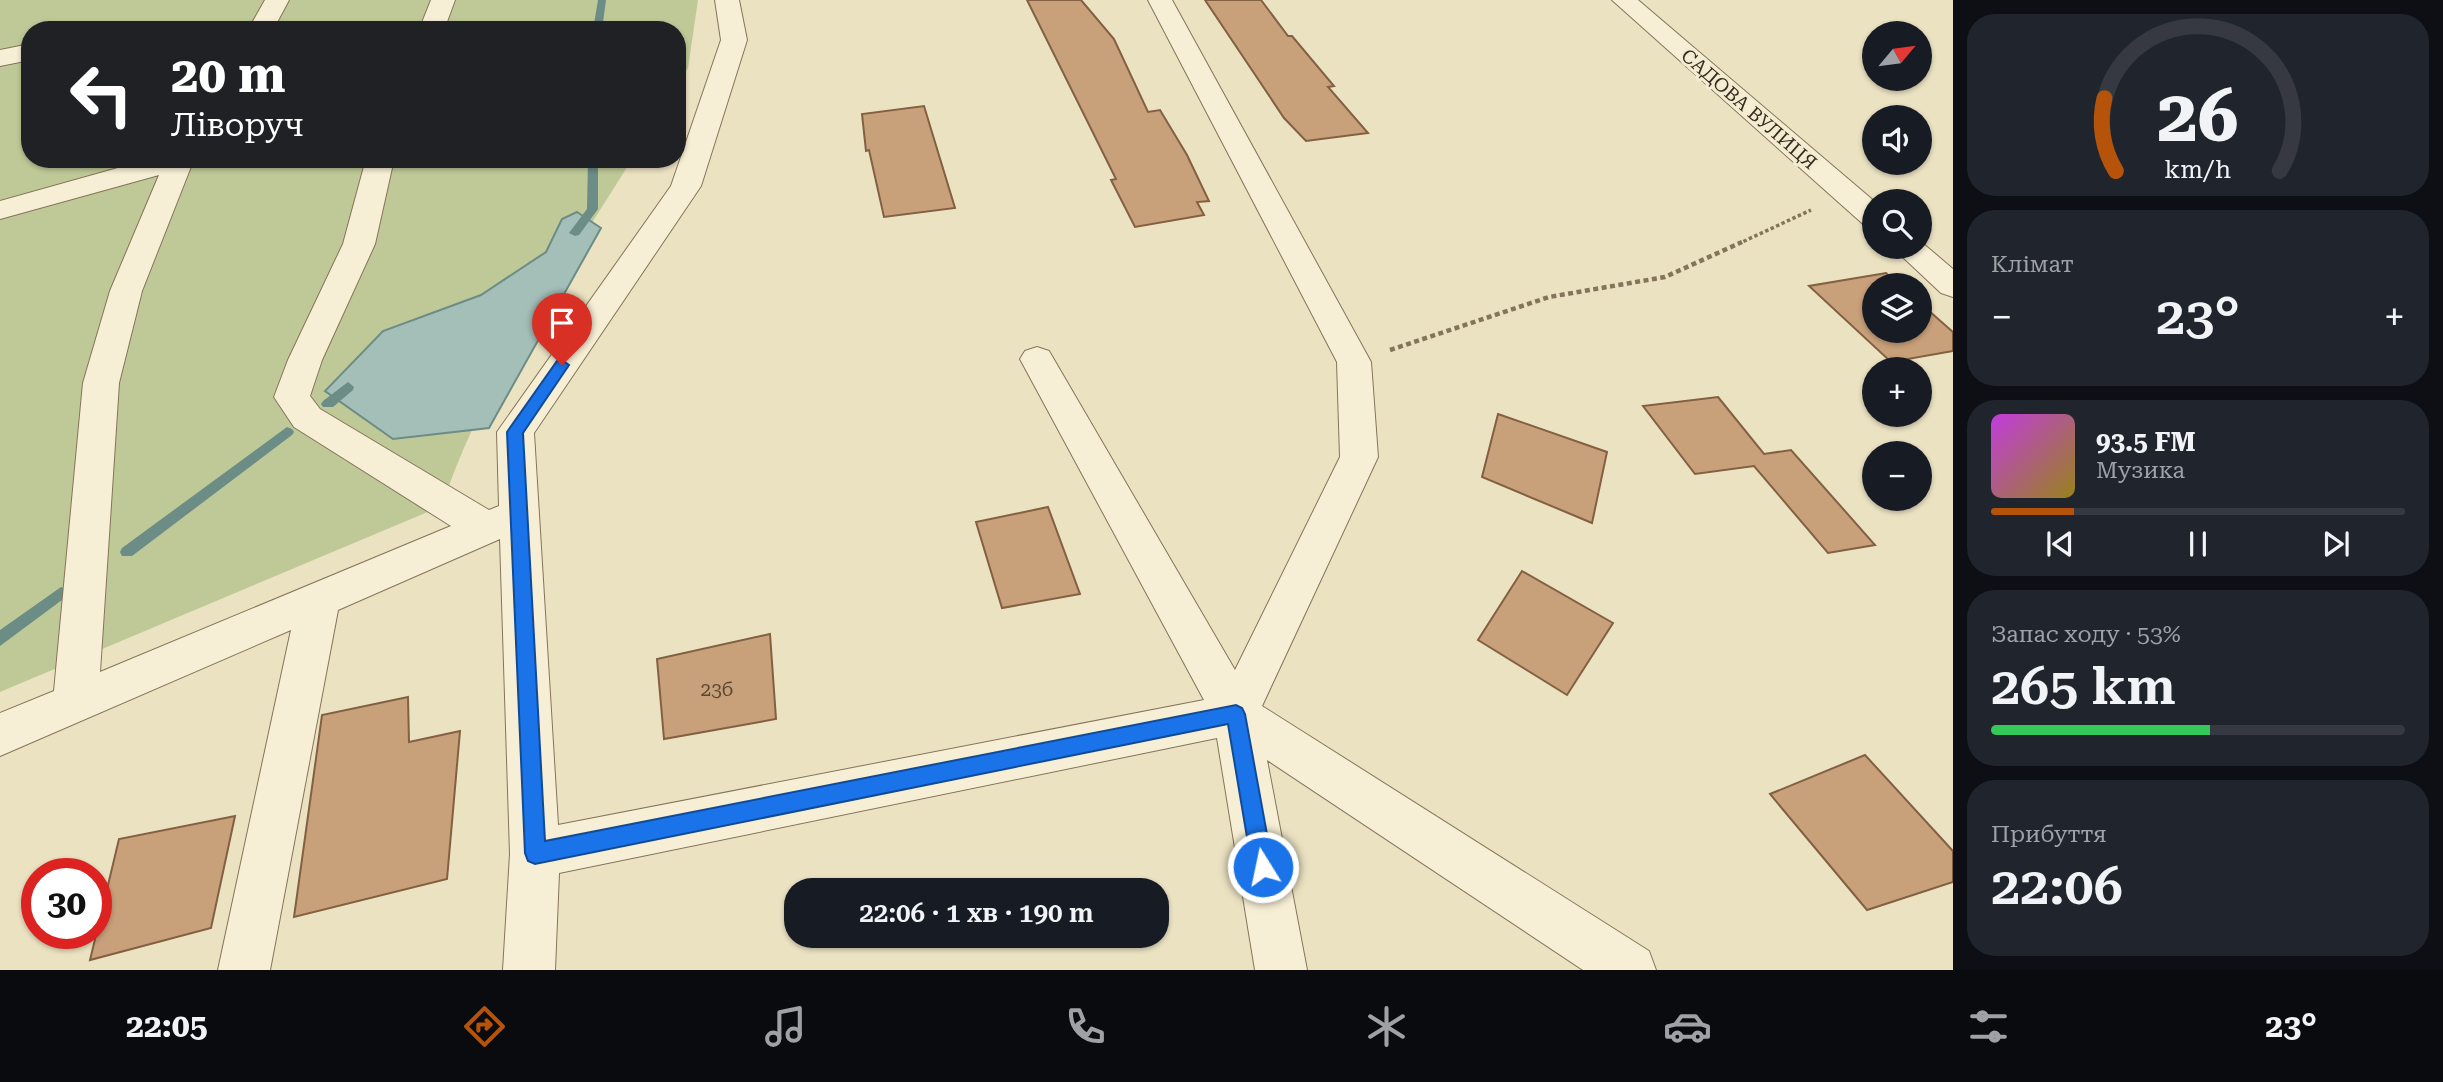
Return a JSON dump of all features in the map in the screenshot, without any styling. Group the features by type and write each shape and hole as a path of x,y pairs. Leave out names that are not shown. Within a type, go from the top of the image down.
{"street":[{"path":"265,21 277,0"},
{"path":"434,21 443,0"},
{"path":"529,970 535,853 502,522 515,432 686,186 734,40 727,0"},
{"path":"1160,0 1249,161 1354,362 1359,457 1236,714"},
{"name":"САДОВА ВУЛИЦЯ","path":"1624,0 1862,207"},
{"path":"0,58 21,54"},
{"path":"0,210 151,168"},
{"path":"75,703 101,383 126,291 177,168"},
{"path":"378,168 359,244 305,360 292,397 307,418 502,522"},
{"path":"1922,259 1953,286"},
{"path":"1037,359 1236,714 1281,970"},
{"path":"0,735 502,522"},
{"path":"244,970 319,599"},
{"path":"535,853 1236,714 1630,970"}],"path":[{"path":"1354,362 1549,297 1665,276 1847,194"}],"green space":[{"path":"0,0 698,0 686,71 686,21 21,21 21,168 626,168 502,371 459,460 442,506 0,692"}],"water":[{"path":"577,212 601,228 489,428 393,439 325,391 383,331 481,295 546,252 562,219"}],"building":[{"path":"1027,0 1081,0 1114,39 1148,112 1160,110 1187,155 1209,201 1197,202 1204,215 1135,227 1111,180 1116,179"},
{"path":"1205,0 1261,0 1288,36 1292,36 1334,86 1328,87 1368,133 1306,141 1284,118"},
{"path":"924,106 955,208 884,217 869,150 866,151 862,114"},
{"path":"1862,277 1862,335 1809,286"},
{"path":"1932,314 1953,332 1953,351 1919,357 1886,357 1870,343 1932,343"},
{"path":"1718,397 1764,454 1791,450 1875,545 1828,553 1754,466 1695,474 1643,406"},
{"path":"1498,414 1607,452 1592,523 1482,477"},
{"path":"1048,507 1080,594 1002,608 976,522"},
{"path":"1522,571 1613,623 1567,695 1478,640"},
{"path":"770,634 776,719 664,739 657,659"},
{"path":"408,697 409,742 460,731 447,879 294,917 322,715"},
{"path":"1865,755 1953,851 1953,882 1867,910 1770,794"},
{"path":"235,816 211,928 90,960 93,949 112,949 112,868 119,839"}],"waterway":[{"path":"598,21 602,0"},
{"path":"575,233 592,209 593,168"},
{"path":"328,404 348,387"},
{"path":"127,552 287,432"},
{"path":"0,639 61,593"}],"route":[{"path":"562,365 515,432 535,853 1236,714 1263,867"}]}
